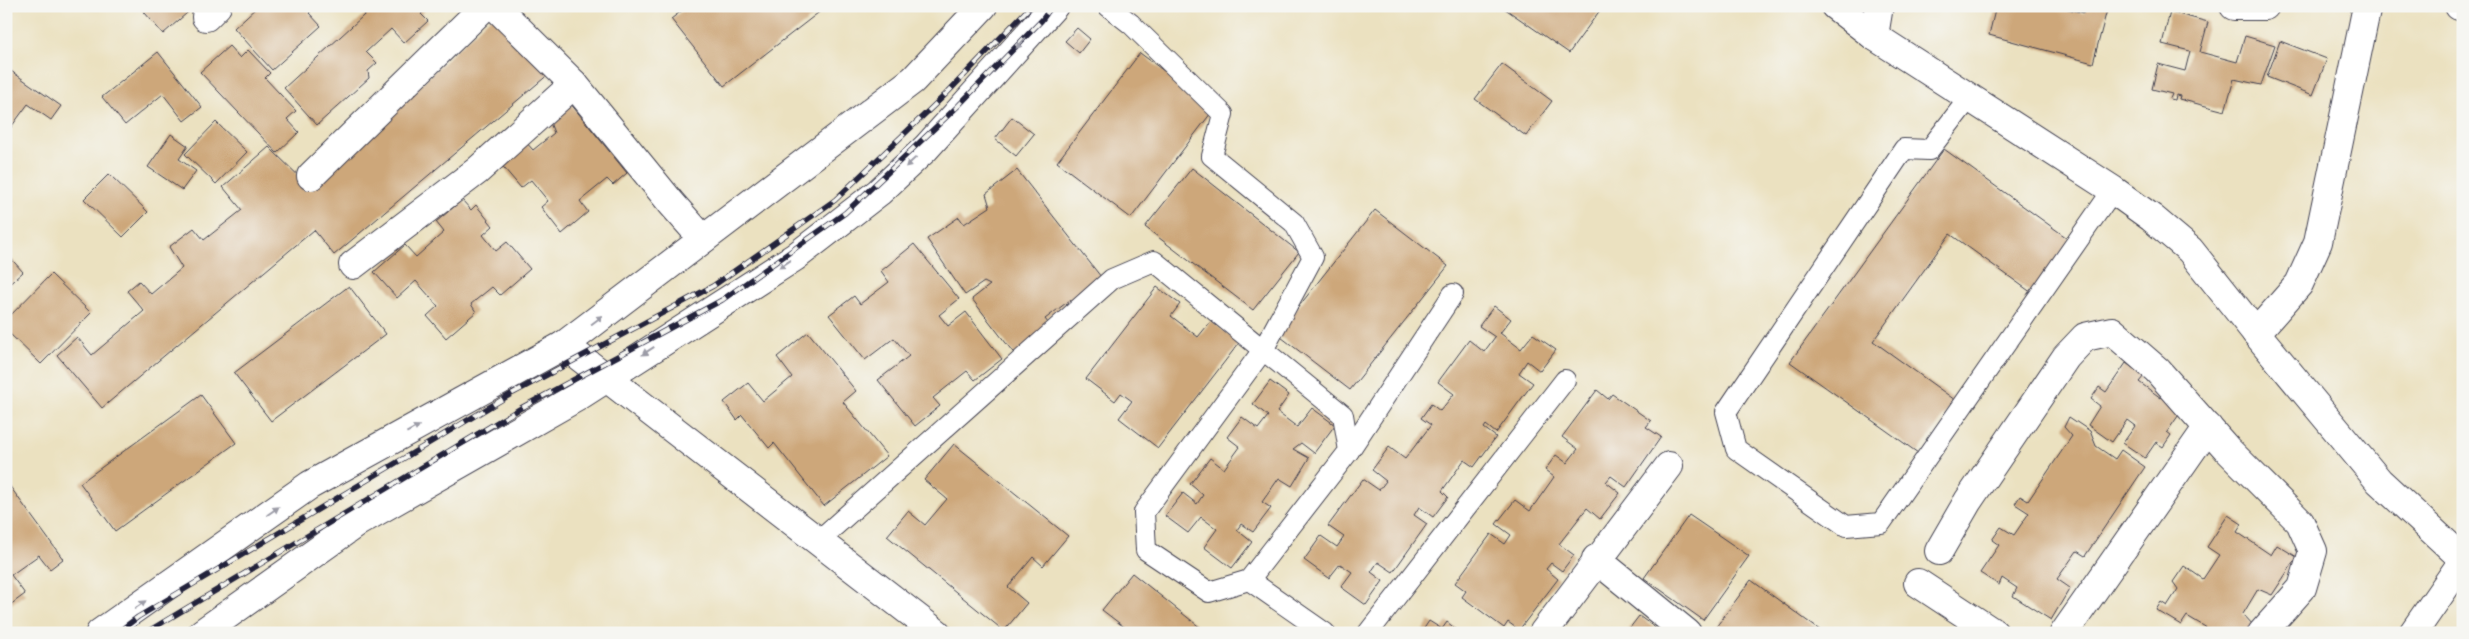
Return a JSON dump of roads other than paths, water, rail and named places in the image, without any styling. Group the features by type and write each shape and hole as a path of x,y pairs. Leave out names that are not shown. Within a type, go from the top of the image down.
{"street":[{"path":"311,176 485,6"},
{"path":"495,6 574,84 703,239"},
{"path":"100,633 310,485 564,345 913,80 983,6"},
{"path":"202,633 358,522 579,396 795,257 879,192 926,148 1054,6"},
{"path":"1835,6 1874,36 2113,190 2152,218 2190,250 2256,334 2379,481 2463,560 2413,633"},
{"path":"1874,36 1879,6"},
{"path":"2234,6 2265,6"},
{"path":"2256,334 2299,284 2318,242 2367,6"},
{"path":"2459,6 2463,7"},
{"path":"353,265 477,171 574,84"},
{"path":"1938,551 1968,501 2066,357 2085,337 2112,331 2157,370 2208,427 2300,522 2313,551 2302,588 2262,633"},
{"path":"564,345 605,379 937,633"},
{"path":"2064,633 2208,427"},
{"path":"1543,633 1596,559 1669,466"},
{"path":"1596,559 1687,633"},
{"path":"1918,584 1994,633"}],"lane":[{"path":"1108,6 1131,24 1223,114 1212,156 1294,223 1313,257 1263,350 1144,512 1146,550 1209,592 1249,580 1349,451 1453,294"},
{"path":"1970,97 1929,150 1904,149 1726,412 1736,449 1846,526 1881,523 2113,190"},
{"path":"818,541 1112,279 1154,261 1343,414 1349,451"},
{"path":"1368,633 1565,380"},
{"path":"1249,580 1325,633"}],"railway":[{"path":"117,633 138,617 513,393 713,286 835,200 946,94 1031,6"},
{"path":"145,633 521,408 722,300 845,213 958,106 1042,20 1052,6"}]}
